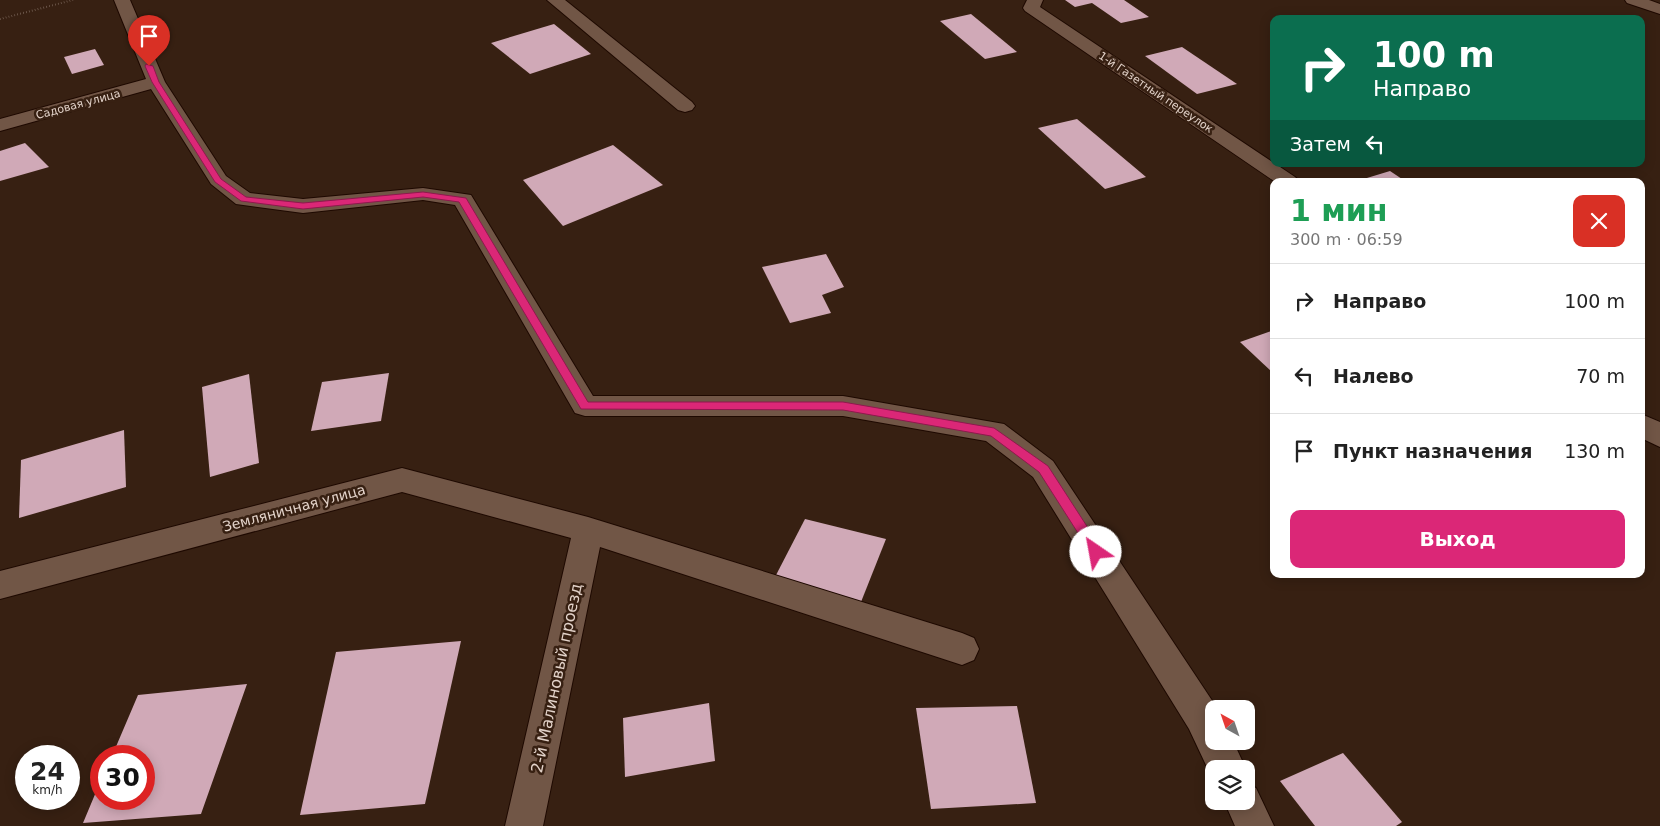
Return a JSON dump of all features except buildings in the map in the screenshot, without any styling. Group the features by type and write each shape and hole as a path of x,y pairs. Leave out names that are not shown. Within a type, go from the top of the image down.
{"street":[{"path":"122,0 156,82 218,180 244,200 303,206 423,194 463,200 585,406 843,406 994,432 1043,469 1202,717 1223,760"},
{"path":"555,0 684,106"},
{"name":"1-й Газетный переулок","path":"1035,0 1031,8 1284,178"},
{"path":"1633,0 1660,8"},
{"name":"Садовая улица","path":"0,125 156,82"},
{"path":"1645,427 1660,436"},
{"name":"Земляничная улица","path":"0,585 402,480 588,530 962,649"},
{"name":"2-й Малиновый проезд","path":"524,826 588,530"},
{"path":"1247,810 1255,826"}],"path":[{"path":"0,19 73,0"}],"route":[{"path":"149,66 156,82 218,180 244,200 303,206 423,194 463,200 585,406 843,406 994,432 1043,469 1096,552"}]}
